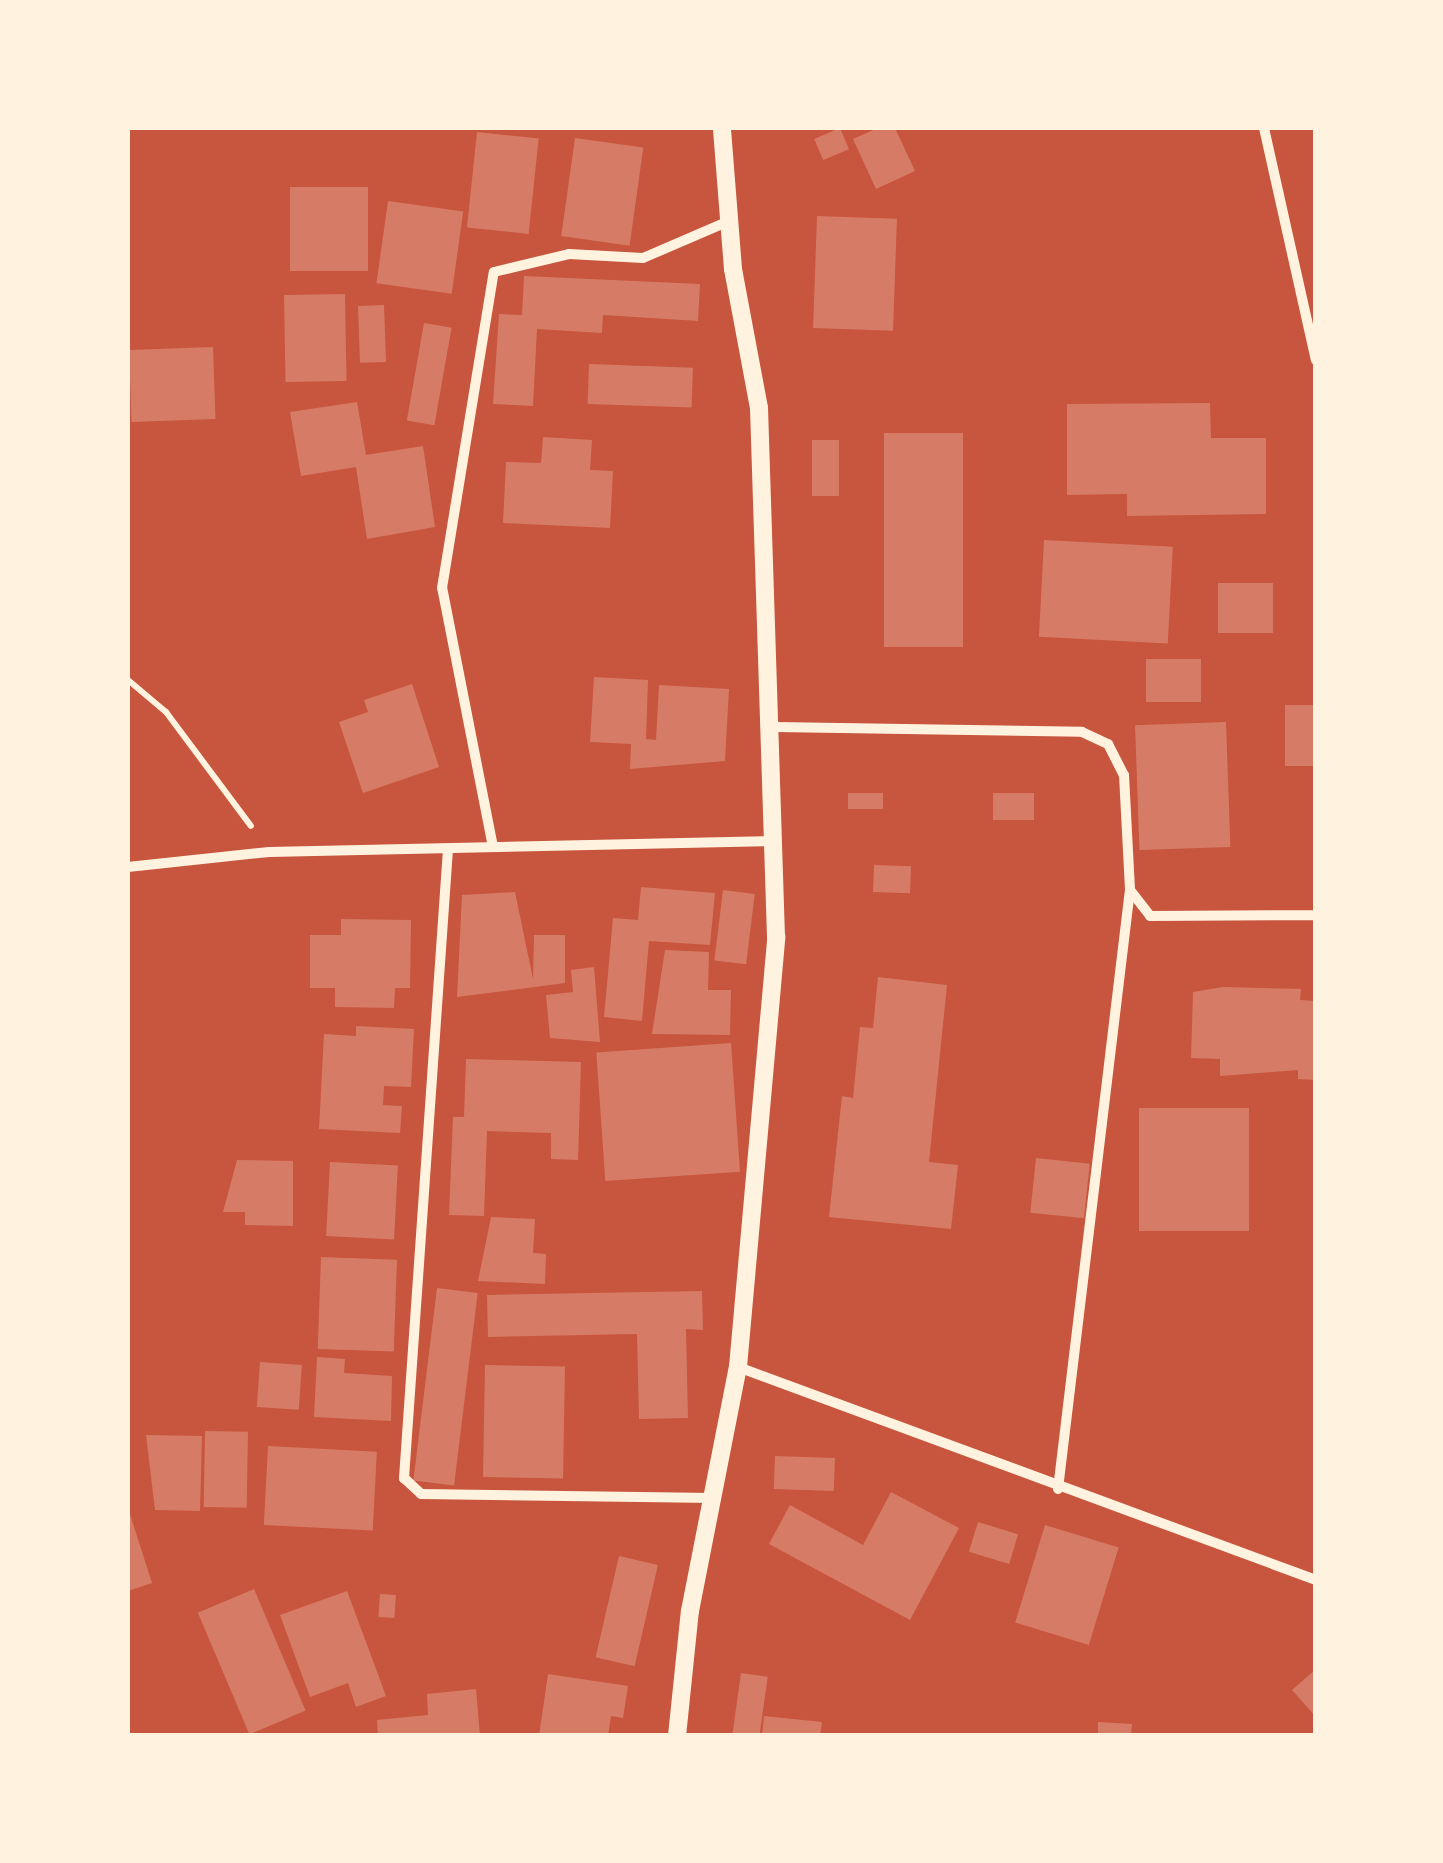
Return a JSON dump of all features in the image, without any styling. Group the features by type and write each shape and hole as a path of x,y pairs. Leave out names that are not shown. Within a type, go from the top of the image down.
{"street":[{"path":"677,1736 690,1611 738,1367 771,1026 774,727 759,408 729,221 722,128"},
{"path":"1264,128 1316,360"},
{"path":"493,847 442,588 494,272 569,254 643,258 729,221"},
{"path":"774,727 1082,732 1108,744 1124,775 1130,890 1058,1489"},
{"path":"128,868 269,852 774,842"},
{"path":"448,849 404,1478 420,1494 715,1498"},
{"path":"1130,890 1150,916 1316,916"},
{"path":"738,1367 1058,1489 1316,1580"}],"path":[{"path":"128,680 166,712 269,852"}],"building":[{"path":"840,128 849,149 823,160 814,139"},
{"path":"878,128 895,128 915,171 876,189 853,139"},
{"path":"477,132 539,138 529,234 467,227"},
{"path":"575,138 643,148 630,246 561,236"},
{"path":"290,187 368,187 368,271 290,271"},
{"path":"388,201 463,212 452,294 376,283"},
{"path":"817,216 897,219 893,331 813,328"},
{"path":"524,276 700,284 698,321 603,315 602,333 537,329 533,406 493,404 499,314 522,315"},
{"path":"345,294 347,381 286,382 284,295"},
{"path":"384,305 386,362 360,363 358,306"},
{"path":"424,323 452,328 434,425 407,420"},
{"path":"213,347 216,419 132,422 129,350"},
{"path":"589,364 693,368 692,408 588,404"},
{"path":"357,402 366,455 423,446 435,527 367,539 356,467 301,476 290,412"},
{"path":"1210,403 1211,438 1266,438 1266,514 1127,516 1127,494 1067,495 1067,404"},
{"path":"884,433 963,433 963,647 884,647"},
{"path":"543,437 592,440 590,470 613,471 610,528 503,523 506,462 541,463"},
{"path":"812,440 839,440 839,496 812,496"},
{"path":"1044,540 1173,547 1168,644 1039,637"},
{"path":"1218,583 1273,583 1273,633 1218,633"},
{"path":"1146,659 1201,659 1201,702 1146,702"},
{"path":"594,677 648,680 646,739 656,740 659,685 729,689 725,761 630,769 631,744 590,742"},
{"path":"412,684 439,767 363,793 339,722 368,712 364,700"},
{"path":"1285,705 1316,705 1316,766 1285,766"},
{"path":"1226,722 1230,847 1139,850 1135,725"},
{"path":"848,793 883,793 883,809 848,809"},
{"path":"993,793 1034,793 1034,820 993,820"},
{"path":"874,865 911,866 910,893 873,892"},
{"path":"641,887 715,893 710,945 649,941 642,1021 604,1017 613,918 638,920"},
{"path":"723,890 755,894 746,964 714,960"},
{"path":"515,892 533,979 534,935 565,935 565,983 457,997 462,895"},
{"path":"341,919 411,920 410,988 395,988 394,1008 335,1007 335,988 310,988 310,935 341,935"},
{"path":"665,950 709,952 708,990 731,990 730,1035 652,1034"},
{"path":"594,967 600,1042 550,1038 546,995 573,992 571,970"},
{"path":"878,977 947,985 929,1162 958,1165 951,1229 829,1217 842,1096 853,1098 860,1027 873,1028"},
{"path":"1223,987 1301,989 1300,1000 1315,1001 1316,1080 1298,1079 1298,1070 1220,1076 1220,1059 1191,1058 1193,992"},
{"path":"356,1026 414,1029 411,1087 384,1086 383,1105 402,1106 400,1133 319,1129 324,1034 356,1036"},
{"path":"731,1043 740,1172 605,1181 596,1052"},
{"path":"466,1059 581,1062 578,1160 551,1159 551,1133 487,1131 484,1216 449,1215 453,1117 464,1117"},
{"path":"1139,1108 1249,1108 1249,1231 1139,1231"},
{"path":"1036,1158 1090,1164 1084,1218 1030,1213"},
{"path":"237,1160 293,1161 293,1226 245,1225 245,1212 223,1212"},
{"path":"330,1162 398,1166 394,1239 326,1236"},
{"path":"491,1217 535,1219 533,1253 546,1254 545,1284 478,1281"},
{"path":"321,1257 397,1260 394,1352 318,1349"},
{"path":"437,1288 478,1293 454,1486 413,1481"},
{"path":"702,1291 703,1330 686,1329 688,1418 639,1419 637,1334 488,1337 487,1295"},
{"path":"317,1357 345,1359 344,1373 392,1376 391,1421 314,1417"},
{"path":"260,1362 302,1365 299,1410 257,1407"},
{"path":"485,1365 565,1366 563,1478 483,1477"},
{"path":"205,1431 248,1432 247,1508 204,1507"},
{"path":"146,1435 202,1436 200,1511 155,1510"},
{"path":"268,1446 377,1452 373,1531 264,1525"},
{"path":"775,1456 835,1458 834,1491 774,1489"},
{"path":"891,1492 959,1528 910,1620 769,1544 790,1505 863,1545"},
{"path":"128,1508 152,1583 128,1591"},
{"path":"978,1522 1018,1534 1009,1564 969,1552"},
{"path":"1045,1525 1119,1548 1089,1645 1015,1623"},
{"path":"619,1556 658,1565 635,1666 596,1657"},
{"path":"254,1589 306,1711 249,1734 198,1613"},
{"path":"347,1591 386,1696 356,1707 348,1683 310,1697 280,1615"},
{"path":"380,1594 396,1595 394,1618 378,1617"},
{"path":"1316,1669 1316,1717 1292,1690"},
{"path":"741,1673 768,1677 759,1736 732,1736"},
{"path":"548,1674 628,1686 623,1718 611,1716 608,1736 539,1736"},
{"path":"476,1689 480,1736 378,1736 377,1720 428,1715 427,1694"},
{"path":"764,1716 822,1722 820,1736 762,1736"},
{"path":"1098,1722 1132,1724 1131,1736 1098,1736"}]}
